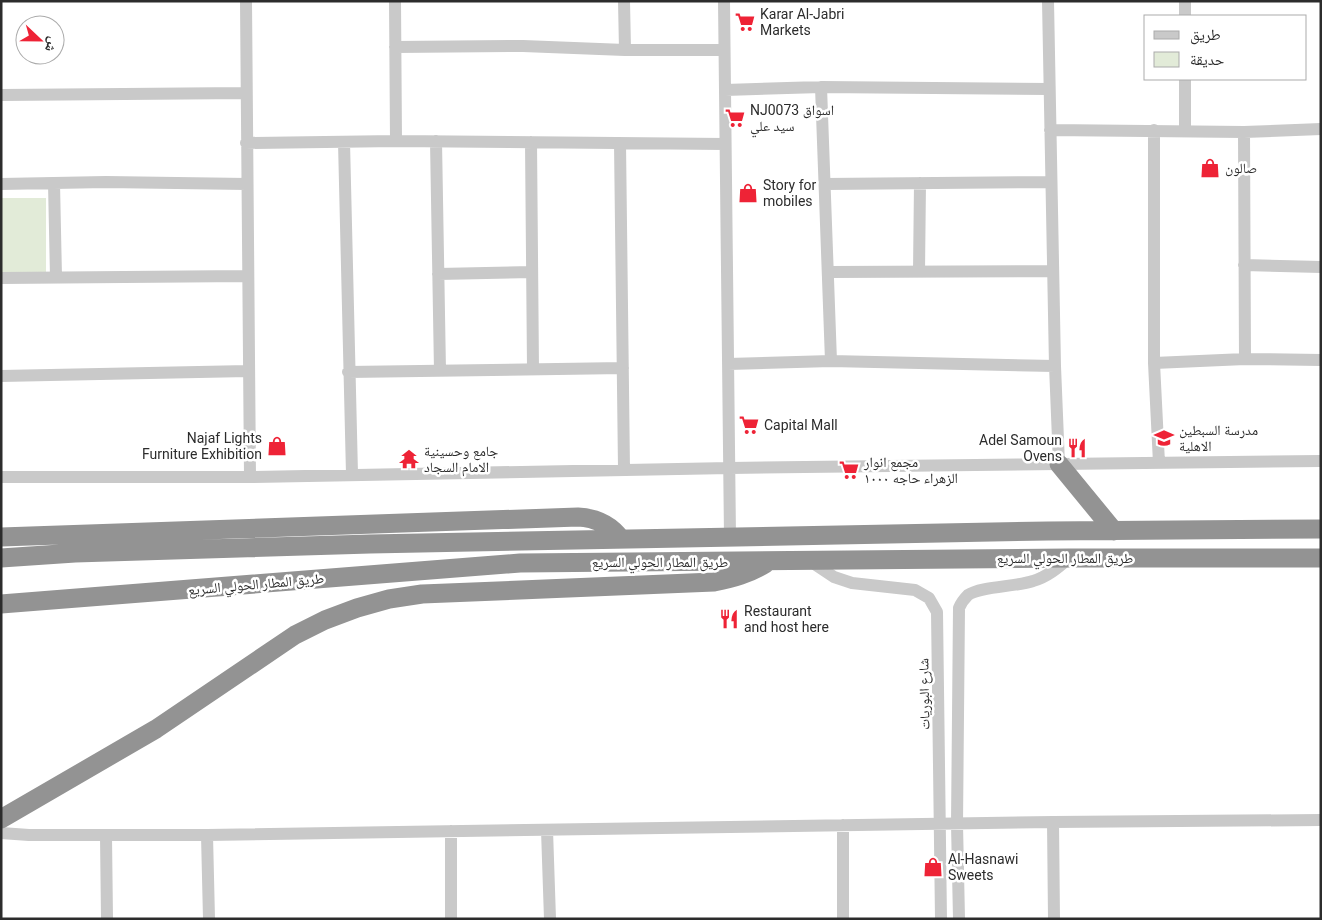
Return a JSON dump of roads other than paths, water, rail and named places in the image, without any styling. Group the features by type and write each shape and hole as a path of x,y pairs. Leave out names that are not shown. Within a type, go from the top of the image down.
{"highway":[{"path":"1059,464 1114,531"},
{"path":"1,537 578,517 602,522 621,539"},
{"name":"طريق المطار الحولي السريع","path":"1,558 85,552 370,544 1321,529"},
{"name":"طريق المطار الحولي السريع","path":"1,604 520,563 1069,558 1321,558"},
{"path":"1,819 156,729 303,631 349,611 389,599 431,594 714,582 752,572 769,562"}],"street":[{"path":"246,1 250,476"},
{"path":"395,1 396,141"},
{"path":"624,1 625,50"},
{"path":"724,1 730,537"},
{"path":"1048,1 1055,366 1059,464"},
{"path":"1185,1 1185,15"},
{"path":"396,47 524,46 625,50 724,50"},
{"path":"1185,80 1185,131"},
{"path":"725,90 821,87 1050,89"},
{"path":"821,87 831,361"},
{"path":"1,95 246,93"},
{"path":"1050,130 1244,132 1321,129"},
{"path":"1154,130 1154,363 1159,462"},
{"path":"1244,132 1244,359"},
{"path":"246,143 396,141 725,144"},
{"path":"344,142 348,372 352,474"},
{"path":"436,142 440,371"},
{"path":"531,142 534,370"},
{"path":"620,143 624,469"},
{"path":"1,184 106,182 247,184"},
{"path":"825,184 1051,182"},
{"path":"54,183 56,277"},
{"path":"919,272 920,183"},
{"path":"1244,265 1321,267"},
{"path":"828,272 1053,271"},
{"path":"438,274 532,272"},
{"path":"1,278 247,276"},
{"path":"1154,363 1244,359 1321,360"},
{"path":"728,364 831,361 1055,366"},
{"path":"348,372 623,368"},
{"path":"1,376 248,371"},
{"path":"1,477 250,476 624,469 1321,461"},
{"path":"959,919 957,824 959,614 962,603 974,592 1035,581 1054,571 1069,558"},
{"name":"شارع البوريات","path":"810,561 834,577 852,583 915,590 923,593 934,605 938,620 941,919"},
{"path":"1,833 106,836 1053,822 1321,820"},
{"path":"1053,822 1054,919"},
{"path":"843,825 843,919"},
{"path":"547,830 550,919"},
{"path":"451,832 451,919"},
{"path":"207,835 209,919"},
{"path":"106,836 107,919"}],"place":[{"name":"Karar Al-Jabri Markets","path":"745,22"},
{"name":"NJ0073 اسواق سيد علي","path":"735,118"},
{"name":"صالون","path":"1210,168"},
{"name":"Story for mobiles","path":"748,193"},
{"name":"Capital Mall","path":"749,425"},
{"name":"مدرسة السبطين الاهلية","path":"1164,438"},
{"name":"Najaf Lights Furniture Exhibition","path":"277,446"},
{"name":"Adel Samoun Ovens","path":"1077,448"},
{"name":"جامع وحسينية الامام السجاد","path":"409,459"},
{"name":"مجمع انوار الزهراء حاجه ١٠٠٠","path":"849,470"},
{"name":"Restaurant and host here","path":"729,619"},
{"name":"Al-Hasnawi Sweets","path":"933,867"}]}
